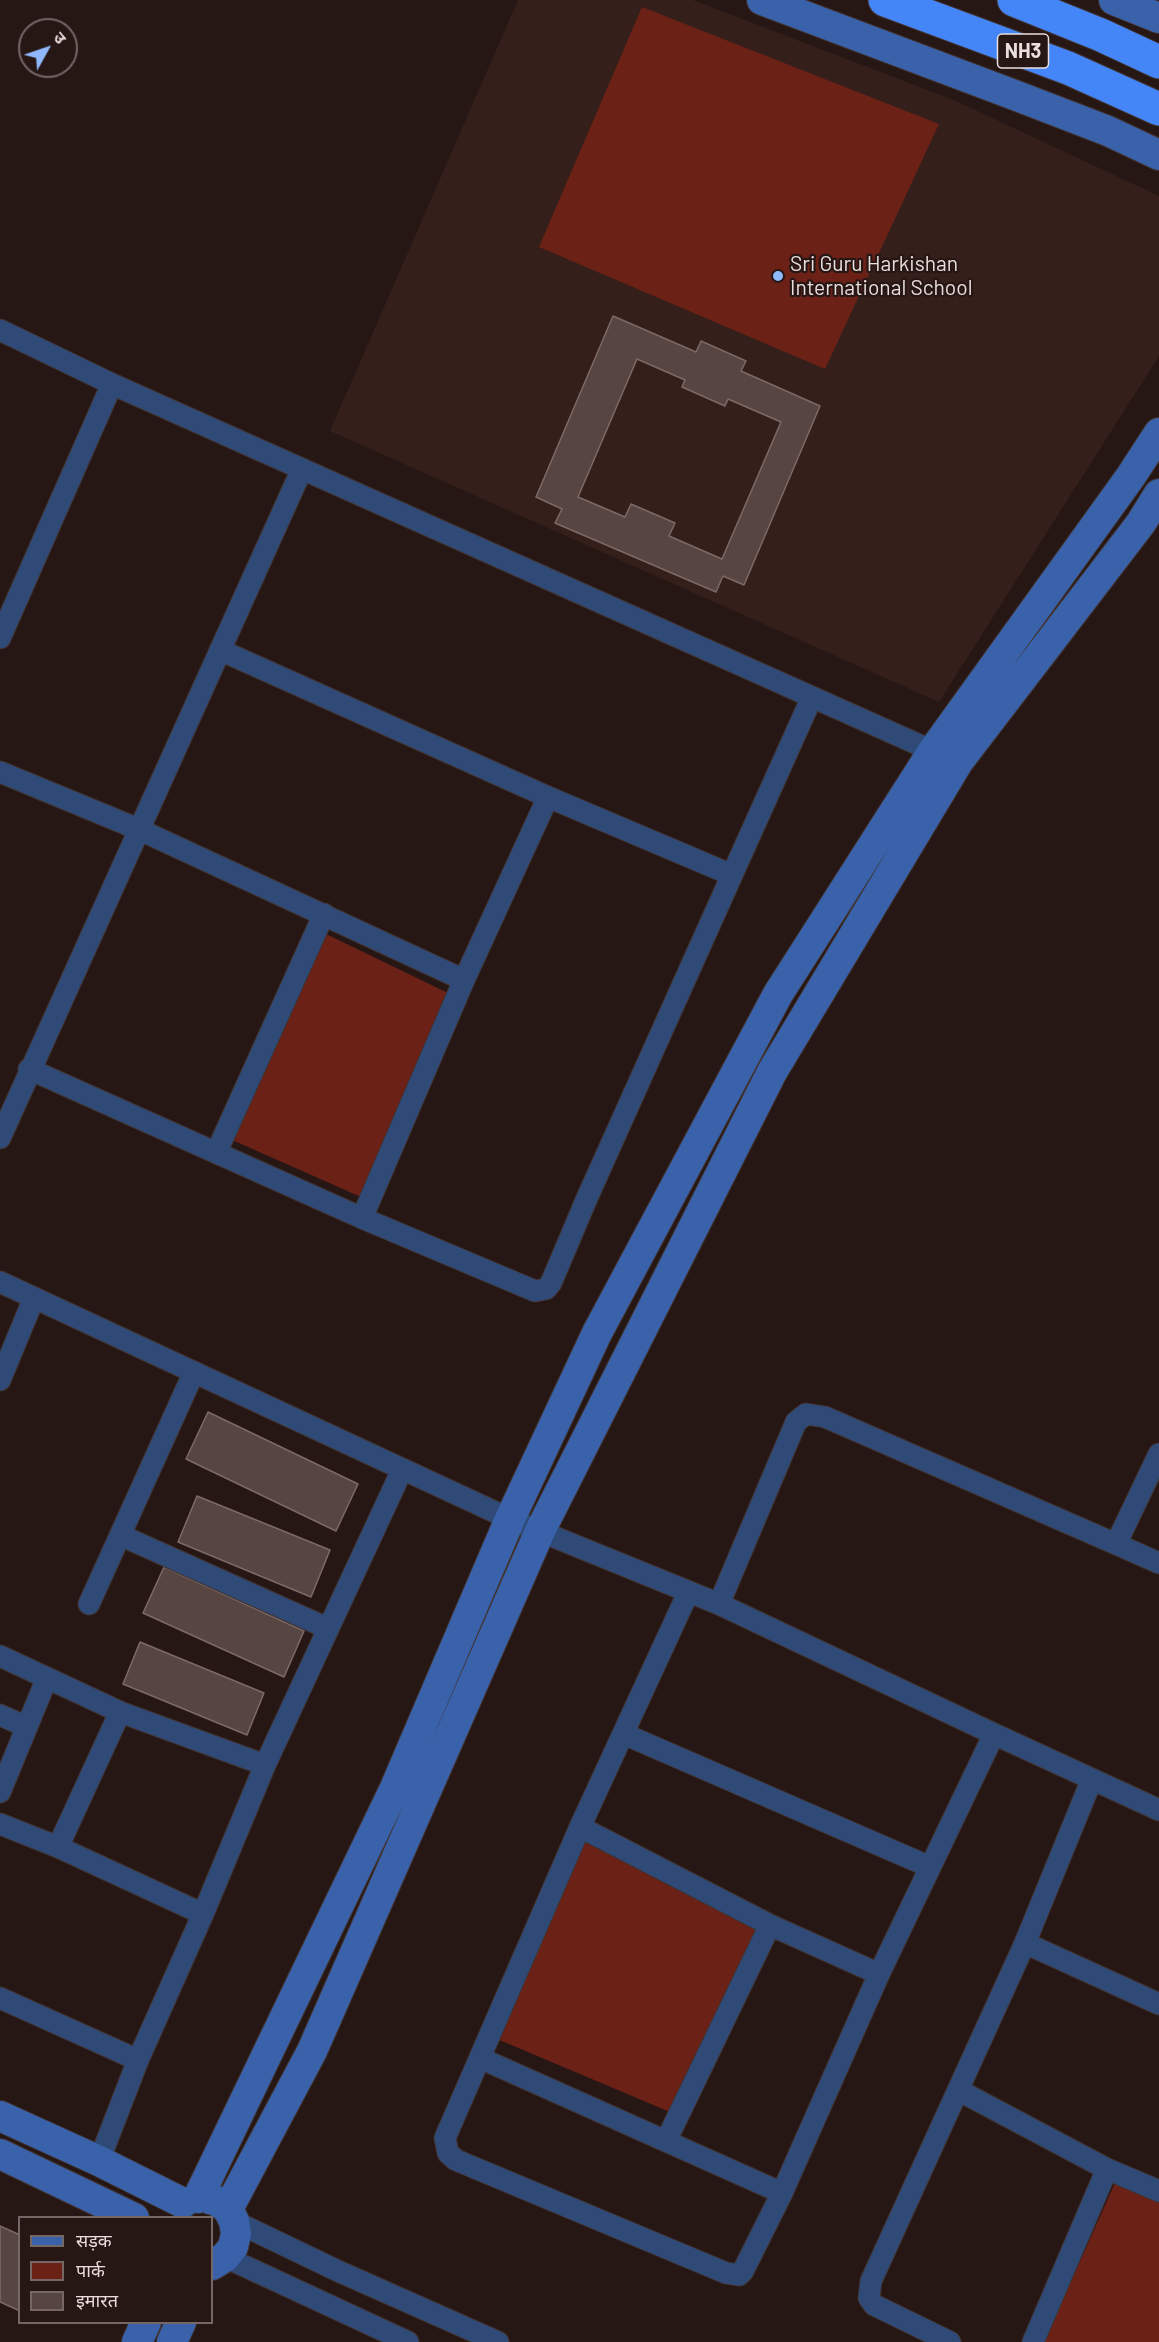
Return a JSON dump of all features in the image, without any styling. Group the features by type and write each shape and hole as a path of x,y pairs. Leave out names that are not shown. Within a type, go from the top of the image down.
{"highway":[{"name":"NH3","path":"885,0 1068,68 1159,109"},
{"name":"NH3","path":"1014,0 1101,35 1159,62"}],"street":[{"path":"762,0 1108,131 1159,155"},
{"path":"1114,0 1159,18"},
{"path":"0,330 112,384 302,470 946,757"},
{"path":"0,638 112,384"},
{"path":"184,2206 395,1788 510,1519 597,1333 778,994 946,757 1159,433"},
{"path":"0,1138 302,470"},
{"path":"408,2342 218,2261 235,2241 236,2234 231,2215 312,2051 540,1532 771,1072 946,757 1141,523 1159,494"},
{"path":"220,650 732,875"},
{"path":"30,1069 362,1218 535,1291 546,1289 551,1283 812,697"},
{"path":"0,772 138,829 464,980"},
{"path":"362,1218 464,980 548,796"},
{"path":"217,1151 324,914"},
{"path":"0,1282 510,1519 719,1604 1159,1810"},
{"path":"0,1380 34,1298"},
{"path":"89,1604 194,1372"},
{"path":"719,1604 796,1422 806,1414 825,1417 1159,1563"},
{"path":"1116,1544 1159,1454"},
{"path":"99,2161 138,2060 265,1765 402,1470"},
{"path":"120,1535 327,1628"},
{"path":"688,1593 580,1827 445,2138 448,2153 456,2160 734,2275 743,2271 782,2193 879,1974 994,1734"},
{"path":"0,1656 120,1712 265,1765"},
{"path":"0,1791 47,1678"},
{"path":"58,1848 120,1712"},
{"path":"0,1715 27,1727"},
{"path":"624,1734 930,1867"},
{"path":"950,2342 874,2305 869,2298 869,2289 1025,1943 1092,1779"},
{"path":"0,1824 202,1914"},
{"path":"580,1827 770,1925 879,1974"},
{"path":"666,2141 770,1925"},
{"path":"1025,1943 1159,2004"},
{"path":"0,1998 138,2060"},
{"path":"480,2058 782,2193"},
{"path":"958,2090 1107,2169 1159,2191"},
{"path":"0,2116 99,2161 184,2206"},
{"path":"0,2154 132,2216"},
{"path":"1033,2342 1107,2169"},
{"path":"184,2206 204,2197 217,2201 231,2215 338,2271 498,2342"},
{"path":"137,2342 145,2324"},
{"path":"172,2342 180,2324"}],"shaded area":[{"name":"Sri Guru Harkishan International School","path":"518,0 693,0 956,101 1159,196 1159,356 939,702 330,431"}],"green space":[{"path":"642,7 939,124 825,369 539,247"},
{"path":"324,933 452,995 361,1197 230,1139"},
{"path":"585,1842 760,1932 670,2112 497,2039"},
{"path":"1115,2183 1159,2202 1159,2342 1044,2342"}],"building":[{"path":"613,316 696,352 701,341 746,361 741,371 820,406 744,585 723,576 716,592 555,523 562,509 536,497","holes":["637,359 685,380 682,387 725,406 728,399 781,422 722,559 669,536 675,523 631,504 625,517 578,497"]},
{"path":"208,1412 358,1484 336,1531 186,1459"},
{"path":"197,1496 330,1550 311,1597 178,1542"},
{"path":"164,1567 304,1631 284,1677 143,1613"},
{"path":"140,1642 264,1693 247,1735 123,1684"},
{"path":"0,2226 18,2234 18,2310 0,2302"}],"place":[{"name":"Sri Guru Harkishan International School","path":"778,276"}]}
